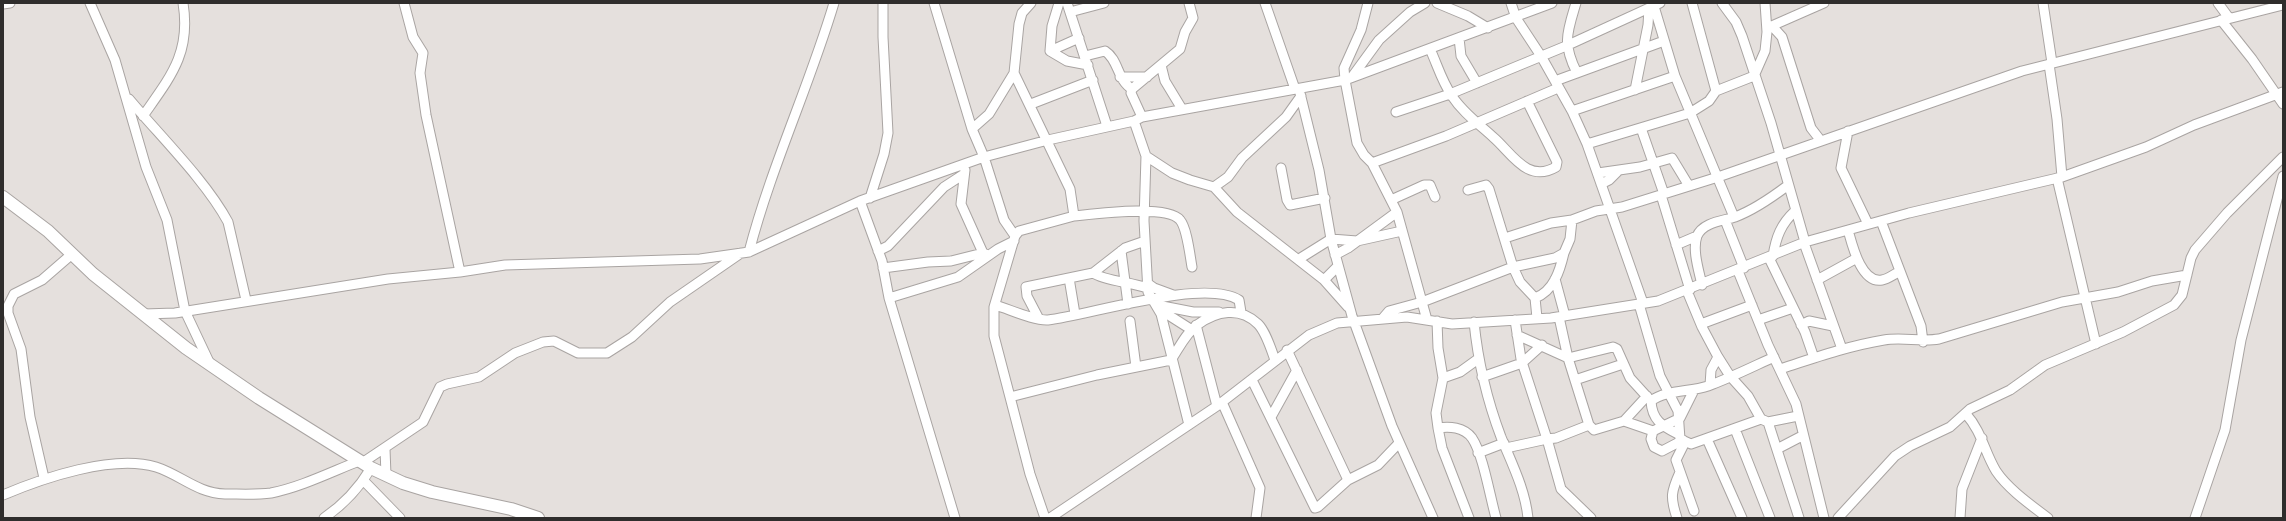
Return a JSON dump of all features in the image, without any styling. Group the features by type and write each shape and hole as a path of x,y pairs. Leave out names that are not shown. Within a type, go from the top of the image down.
{"street":[{"path":"3,4 10,3"},
{"path":"90,3 115,60 127,97 146,167 168,220 185,311 210,364"},
{"path":"143,116 174,69 184,48 186,21 183,3"},
{"path":"404,3 413,36 423,53 420,73 426,115 460,272"},
{"path":"746,252 760,209 795,119 834,3"},
{"path":"870,198 884,154 888,133 883,37 883,3"},
{"path":"934,3 972,129 984,157 1004,220 1015,239"},
{"path":"972,129 989,114 1014,73 1019,24 1022,13 1031,3"},
{"path":"1050,52 1052,26 1059,3"},
{"path":"1067,3 1107,126"},
{"path":"1070,12 1104,3"},
{"path":"1189,3 1192,18 1185,32 1180,49 1132,89 1131,93 1146,156 1145,241 1147,286 1149,296 1156,305 1194,328 1219,404 1260,488 1256,518"},
{"path":"1265,3 1299,91 1325,198 1331,239 1349,309 1399,443 1433,518"},
{"path":"1368,3 1361,30 1344,68 1348,78 1357,143 1364,156 1372,163 1397,212 1427,320"},
{"path":"1348,78 1379,40 1410,12 1425,3"},
{"path":"1438,3 1468,16 1488,28"},
{"path":"1511,3 1516,18 1541,56 1572,111 1598,173 1641,304 1660,376 1680,418 1682,439 1676,460 1694,511"},
{"path":"878,251 888,246 944,187 965,169 984,157 1048,140 1182,109 1299,91 1348,78 1516,18 1552,3"},
{"path":"1576,3 1567,34 1566,46 1577,73"},
{"path":"1692,3 1716,91"},
{"path":"1722,3 1736,22 1742,36 1817,280 1842,349"},
{"path":"1587,144 1690,112 1709,101 1716,91 1754,76 1765,51 1769,27 1765,3"},
{"path":"1769,27 1824,3"},
{"path":"2043,3 2057,119 2059,178 2096,344"},
{"path":"2218,3 2225,19 2252,59 2279,93 2283,104"},
{"path":"1396,112 1450,94 1477,83 1566,46 1654,5"},
{"path":"1654,5 1675,76 1718,177 1730,218 1741,269 1752,305 1796,404 1802,436 1823,518"},
{"path":"1635,90 1654,5"},
{"path":"1505,238 1551,223 1572,220 1596,211 1611,210 1718,177 1848,131 2050,63 2283,5"},
{"path":"1769,27 1782,37 1811,128 1821,141"},
{"path":"1050,52 1079,38"},
{"path":"1459,38 1461,56 1477,83"},
{"path":"1372,163 1477,123 1527,101 1577,73 1664,41"},
{"path":"1430,49 1450,94 1460,108 1495,138 1518,164 1534,170 1551,169 1556,166 1557,162 1527,101"},
{"path":"1050,52 1066,61 1086,60 1105,50 1110,54 1120,77 1132,89"},
{"path":"1161,65 1165,81 1182,109"},
{"path":"1014,73 1031,104 1048,140 1060,172 1070,189 1074,216"},
{"path":"1120,77 1147,76"},
{"path":"1572,111 1675,76"},
{"path":"1031,104 1093,80"},
{"path":"1214,187 1228,177 1242,158 1286,117 1299,91"},
{"path":"1050,518 1219,404 1252,380 1287,350 1309,335 1337,323 1353,320 1407,316 1452,324 1515,320 1562,316 1658,301 1702,285 1805,242 1868,224 2059,178 2146,147 2194,125 2279,93"},
{"path":"127,97 197,178 228,222 246,300"},
{"path":"1641,128 1663,194 1689,290 1701,324 1718,357 1730,376 1748,396 1764,420 1777,449 1799,518"},
{"path":"1848,131 1841,168 1850,190 1868,224"},
{"path":"1146,156 1172,172 1190,180 1214,187 1237,212 1324,280 1349,309"},
{"path":"1838,518 1895,456 1910,446 1950,427 1987,399 2010,390 2045,365 2123,332 2174,305 2182,295 2186,275 2195,250 2227,214 2283,157"},
{"path":"1598,173 1618,171 1672,158 1689,186"},
{"path":"1280,168 1287,200 1290,206 1325,198"},
{"path":"3,494 44,478 111,464 147,465 157,468 200,490 224,494 270,493 364,464 423,422 440,387 446,384 479,377 515,353 543,342 554,341 578,353 607,353 632,337 670,302 746,252 860,201 965,169"},
{"path":"965,169 961,204 986,254"},
{"path":"1601,184 1609,180 1618,171"},
{"path":"2195,518 2224,430 2243,332 2283,176"},
{"path":"1391,200 1424,185 1430,185 1435,197"},
{"path":"1468,190 1486,185 1489,189 1513,267 1520,282 1535,298 1538,318"},
{"path":"1676,245 1697,236 1702,230 1714,222 1730,218 1758,207 1788,186"},
{"path":"3,196 31,217 93,274 210,364 259,398 364,464 403,483 432,492 511,509 538,518"},
{"path":"860,201 878,251 889,298 955,518"},
{"path":"1045,518 1030,474 994,336 995,304 1015,239 1019,231 1074,216 1145,210 1180,220 1192,267"},
{"path":"1795,211 1786,220 1776,237 1771,257 1814,358"},
{"path":"1335,255 1397,212"},
{"path":"1535,298 1549,289 1559,274 1564,253 1570,239 1572,220"},
{"path":"1881,221 1899,272 1921,326 1923,342"},
{"path":"1848,230 1861,266 1872,278 1882,280 1899,272"},
{"path":"1299,260 1331,239 1357,241 1402,231"},
{"path":"1697,236 1696,254 1702,285"},
{"path":"889,298 952,279 986,254 1015,239"},
{"path":"1039,319 1027,296 1026,287 1093,273 1121,251 1145,241"},
{"path":"1121,251 1128,304"},
{"path":"144,314 185,311 246,300 388,279 460,272 505,264 692,259 746,252"},
{"path":"1383,318 1389,311 1422,302 1513,267 1555,258 1564,253"},
{"path":"44,478 30,417 21,349 8,313 8,306 14,294 42,280 72,254"},
{"path":"883,268 928,262 951,261 986,254"},
{"path":"1817,280 1858,258"},
{"path":"1324,280 1338,266"},
{"path":"1093,273 1100,278 1125,281 1147,286 1173,296"},
{"path":"1780,369 1842,349 1885,340 1923,342 1948,337 2062,302 2118,292 2152,281 2186,275"},
{"path":"1069,278 1075,314"},
{"path":"1555,279 1568,358 1589,425 1594,430 1624,421 1649,399 1694,390 1710,385 1774,357"},
{"path":"1156,305 1173,296 1204,293 1234,297 1239,300 1241,312"},
{"path":"995,304 1039,319 1047,320 1128,304 1156,305 1194,312 1241,312 1259,324 1275,360"},
{"path":"1156,305 1189,425"},
{"path":"1701,324 1752,305"},
{"path":"1758,320 1793,308"},
{"path":"1010,397 1172,360 1194,328 1220,312"},
{"path":"1515,320 1522,363 1547,439 1561,489 1591,518"},
{"path":"1130,321 1136,367"},
{"path":"1437,321 1438,348 1443,378 1436,413 1438,428 1442,448 1469,518"},
{"path":"1801,325 1809,321 1833,326"},
{"path":"1474,322 1478,359 1482,377 1526,504 1528,518"},
{"path":"1517,334 1568,358 1613,347 1617,349 1630,378 1649,399 1654,418 1662,426 1691,444 1764,420 1798,416"},
{"path":"1482,377 1522,363 1542,345"},
{"path":"1287,350 1348,480"},
{"path":"1710,385 1711,370 1718,357"},
{"path":"1443,378 1460,372 1478,359"},
{"path":"1575,380 1623,364"},
{"path":"1271,417 1297,370"},
{"path":"1252,380 1315,508 1348,480 1378,465 1399,443"},
{"path":"1676,460 1654,447 1651,438 1653,431 1680,418 1694,390"},
{"path":"1966,414 1982,438 1996,472 2011,488 2048,518"},
{"path":"1624,421 1653,431"},
{"path":"1478,453 1505,446 1556,438 1589,425"},
{"path":"1438,428 1449,426 1460,430 1471,437 1478,453 1496,518"},
{"path":"1736,428 1770,518"},
{"path":"1777,449 1802,436"},
{"path":"1960,518 1962,489 1982,438"},
{"path":"1662,451 1682,439"},
{"path":"1707,439 1742,518"},
{"path":"385,449 386,475"},
{"path":"324,518 338,508 363,480 364,464"},
{"path":"1677,518 1671,500 1673,488 1680,472"},
{"path":"363,480 400,518"}]}
